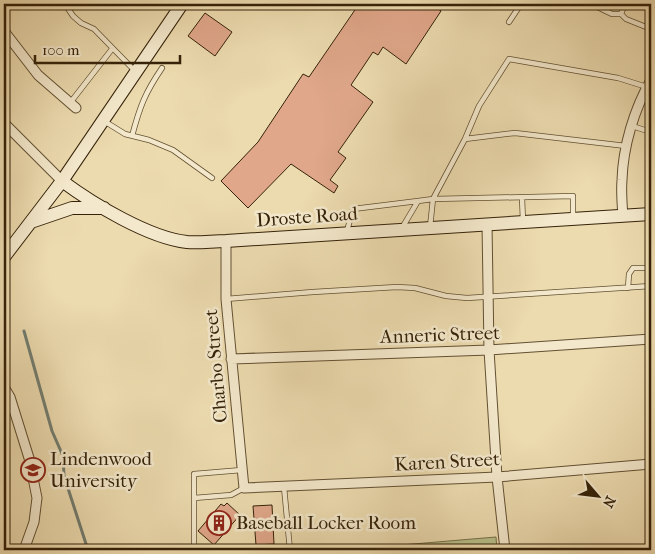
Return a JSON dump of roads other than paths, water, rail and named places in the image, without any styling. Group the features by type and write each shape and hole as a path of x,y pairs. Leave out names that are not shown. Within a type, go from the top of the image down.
{"street":[{"path":"4,256 62,181 182,4"},
{"path":"4,31 38,75 73,106"},
{"path":"623,216 622,180 626,146 632,126 648,90"},
{"name":"Droste Road","path":"4,123 62,181 105,208 162,236 187,242 651,214"},
{"path":"31,222 72,208 105,208"},
{"path":"487,224 489,350 497,477 505,550"},
{"name":"Charbo Street","path":"226,241 226,299 244,488"},
{"name":"Anneric Street","path":"231,359 489,350 651,339"},
{"path":"4,387 10,397 29,458 37,498 34,522 23,548"},
{"name":"Karen Street","path":"244,488 497,477 651,464"}],"lane":[{"path":"65,4 73,16 94,30 135,71"},
{"path":"509,22 521,4"},
{"path":"591,4 612,14 621,14 626,19 651,29"},
{"path":"621,14 625,4"},
{"path":"73,106 112,49"},
{"path":"429,228 433,199 465,139 479,106 509,59 618,78 648,90"},
{"path":"132,136 141,104 148,89 162,68"},
{"path":"103,120 125,134 149,140 173,150 212,178"},
{"path":"632,126 651,132"},
{"path":"465,139 515,133 626,146"},
{"path":"346,232 353,209 433,199 573,196 574,218"},
{"path":"522,198 523,222"},
{"path":"401,230 418,201"},
{"path":"628,288 629,274 633,268 651,268"},
{"path":"226,299 304,292 397,287 415,288 453,297 651,286"},
{"path":"202,550 194,547 194,474 242,470"},
{"path":"284,486 290,550"},
{"path":"194,498 231,495 244,488"}],"waterway":[{"path":"24,331 52,431 63,456 64,476 88,550"}],"place":[{"name":"Lindenwood University","path":"33,470"},
{"name":"Baseball Locker Room","path":"219,523"}]}
